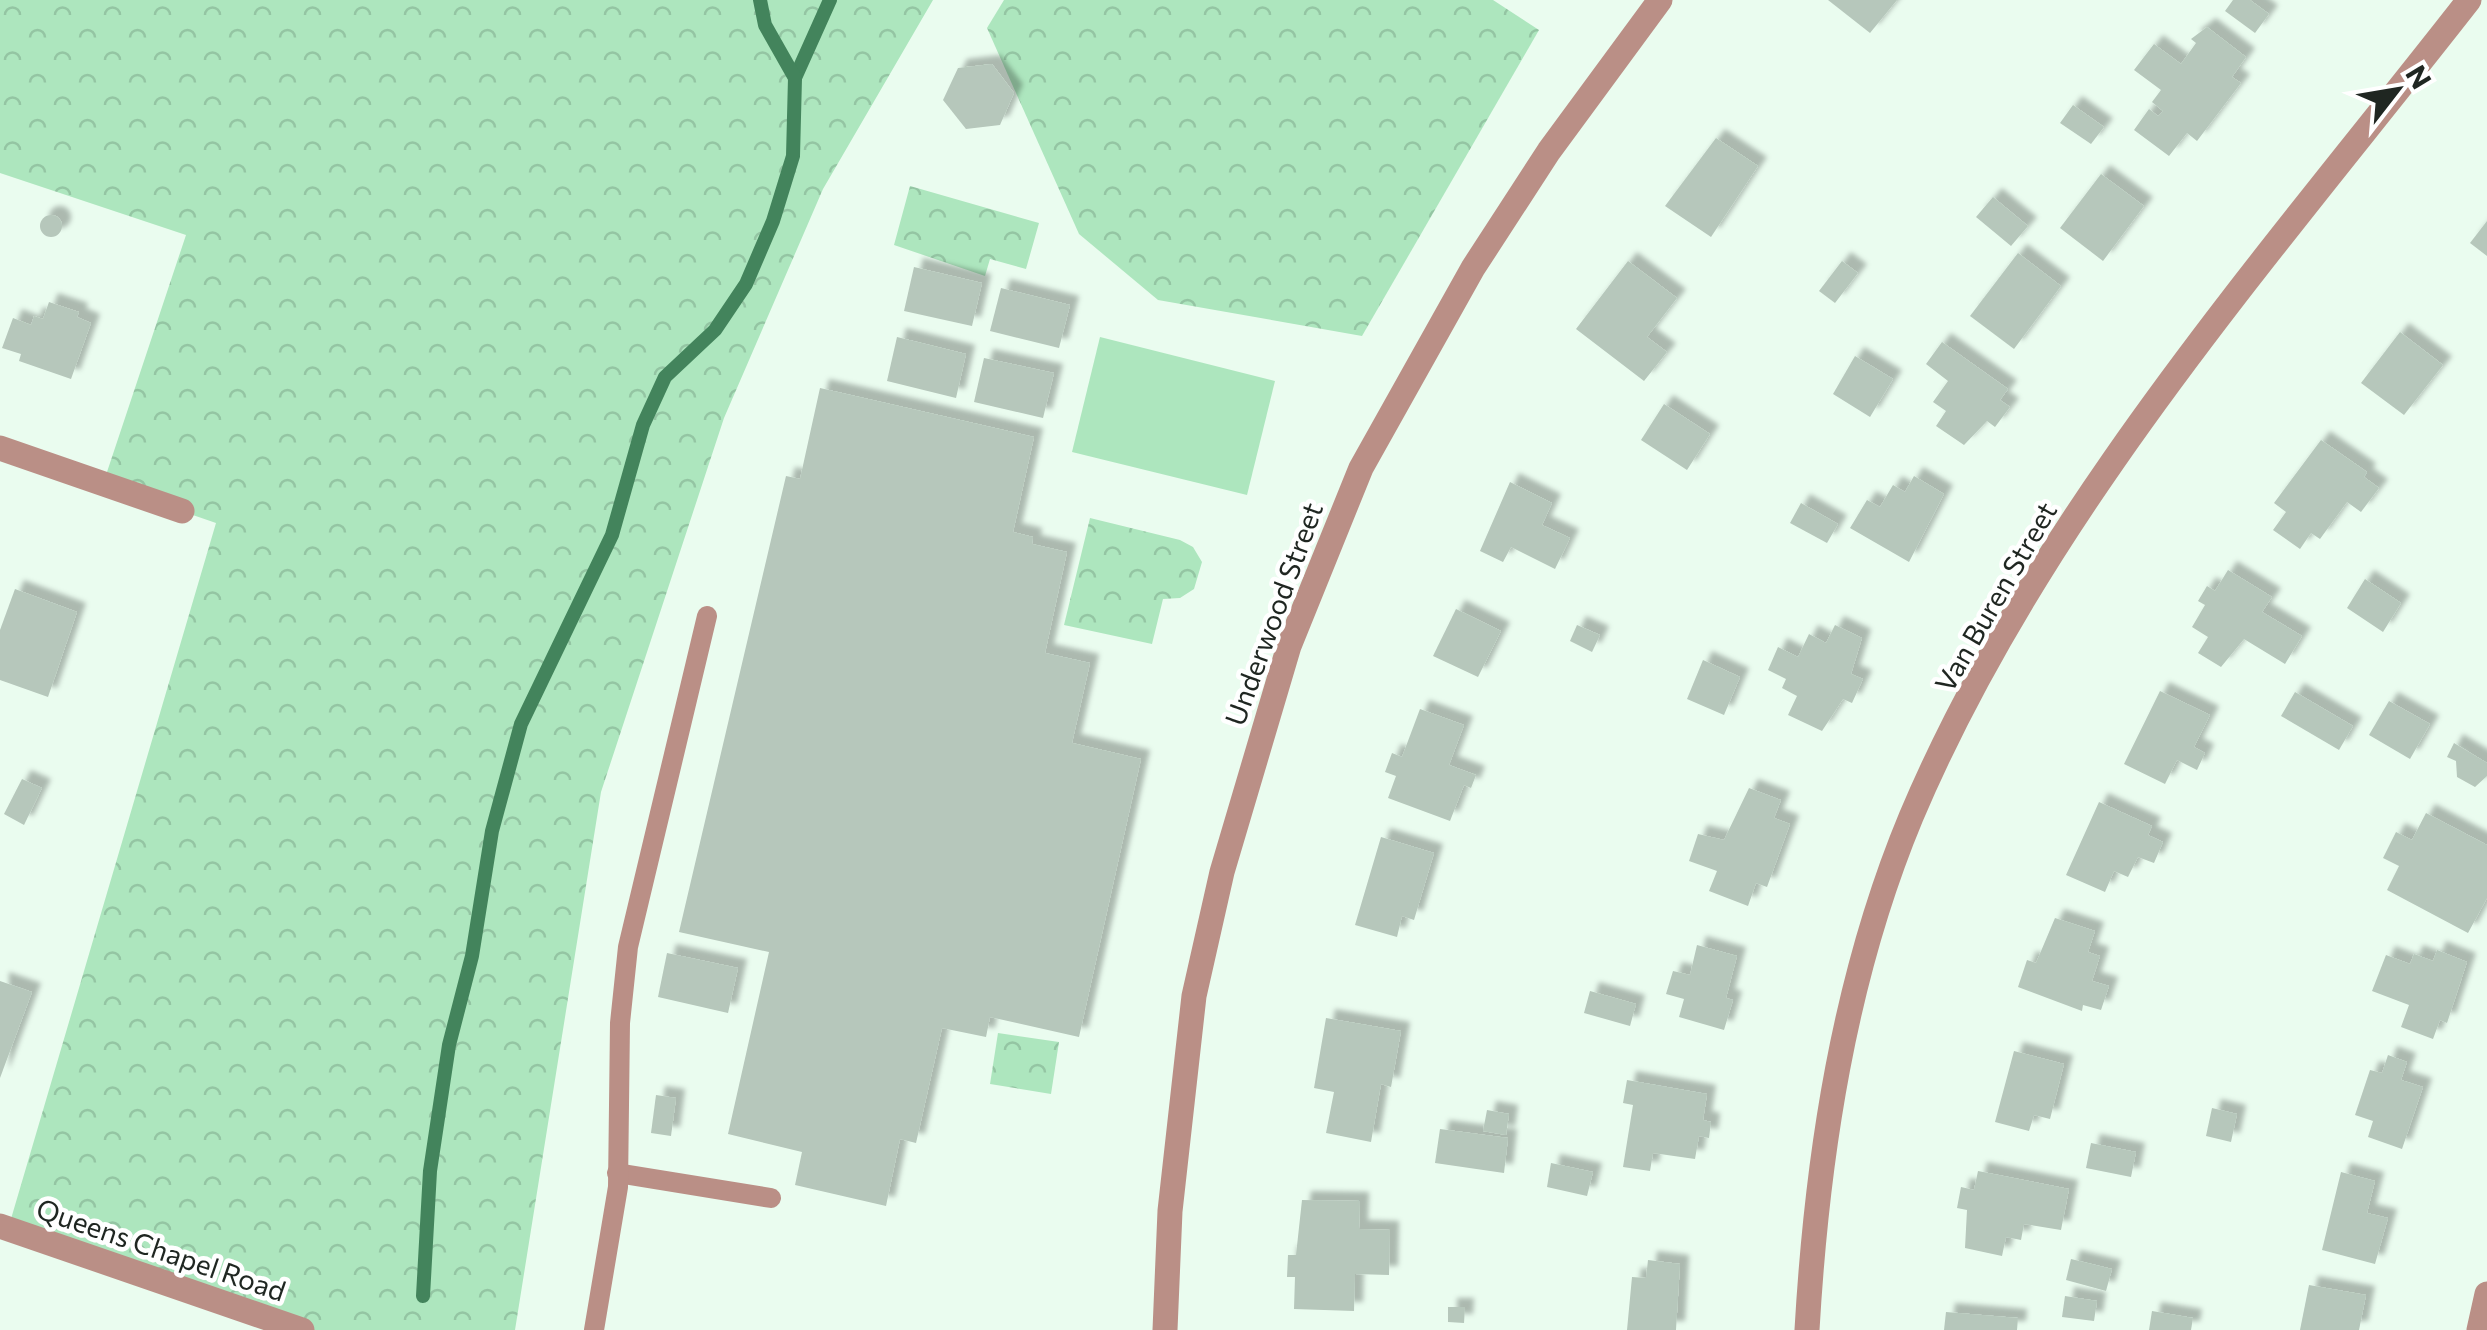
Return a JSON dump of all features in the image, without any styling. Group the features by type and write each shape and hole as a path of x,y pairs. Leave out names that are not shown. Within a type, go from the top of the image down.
{"street":[{"name":"Underwood Street","path":"1165,1330 1170,1211 1194,996 1222,872 1289,646 1360,468 1473,268 1549,150 1660,0"},
{"name":"Van Buren Street","path":"1807,1330 1832,1105 1858,974 1912,816 1958,722 2033,584 2116,456 2469,0"},
{"path":"0,448 182,511"},
{"name":"Queens Chapel Road","path":"0,1226 302,1330"},
{"path":"2479,1330 2487,1294"}],"lane":[{"path":"594,1330 613,1233 620,1023 628,947 707,616"},
{"path":"618,1173 772,1198"}],"green space":[{"path":"0,0 933,0 823,189 724,418 601,792 515,1330 302,1330 8,1229 216,523 103,484 186,235 0,173"},
{"path":"1004,0 1493,0 1539,30 1362,336 1158,300 1079,234 987,28"},
{"path":"910,186 1039,223 1026,269 990,259 985,276 894,245"},
{"path":"1100,337 1275,381 1247,495 1072,452"},
{"path":"1090,518 1180,540 1193,547 1202,562 1194,589 1180,598 1163,599 1152,644 1064,625"},
{"path":"998,1033 1059,1042 1051,1094 990,1084"}],"building":[{"path":"1828,0 1897,0 1870,33"},
{"path":"2233,0 2250,0 2269,14 2255,33 2225,11"},
{"path":"2207,27 2246,57 2232,77 2241,83 2197,141 2187,133 2169,156 2134,130 2149,109 2158,116 2163,111 2152,102 2161,90 2134,70 2154,44 2181,64 2196,43 2191,39"},
{"path":"992,64 1014,93 1000,125 966,129 943,100 958,68"},
{"path":"2073,105 2104,127 2091,144 2060,123"},
{"path":"1716,138 1758,166 1711,237 1665,206"},
{"path":"2101,174 2144,206 2103,261 2060,228"},
{"path":"1993,197 2028,226 2011,246 1976,217"},
{"path":"51,215 59,218 59,234 51,237 43,234 40,226 43,218"},
{"path":"2487,221 2487,256 2470,243"},
{"path":"2018,253 2061,286 2014,349 1970,316"},
{"path":"1628,261 1677,298 1647,337 1667,352 1644,381 1576,329"},
{"path":"1842,261 1858,273 1835,303 1819,291"},
{"path":"914,267 982,283 972,326 904,311"},
{"path":"1001,288 1070,305 1059,348 990,331"},
{"path":"49,302 79,312 77,317 91,323 71,379 19,361 21,354 2,348 13,318 31,325 34,316 43,319"},
{"path":"2400,332 2443,365 2404,415 2361,383"},
{"path":"897,337 966,354 956,398 887,381"},
{"path":"1942,342 2008,389 2000,400 2010,407 1995,427 1987,421 1964,445 1936,426 1946,411 1933,402 1948,381 1926,364"},
{"path":"1855,356 1893,379 1870,417 1833,394"},
{"path":"984,358 1054,373 1043,418 974,402"},
{"path":"820,388 1034,437 1013,532 1033,537 1032,544 1067,552 1045,653 1090,663 1072,743 1141,759 1079,1037 990,1017 986,1037 942,1028 916,1143 900,1139 886,1206 795,1185 802,1152 728,1134 769,952 679,932 786,476 800,479"},
{"path":"1664,404 1710,434 1687,470 1641,440"},
{"path":"2321,440 2367,472 2364,477 2379,488 2361,512 2347,502 2320,539 2311,533 2300,549 2273,530 2286,512 2274,503"},
{"path":"1914,476 1944,494 1909,562 1850,528 1867,500 1880,507 1893,485 1905,492"},
{"path":"1510,482 1552,503 1542,525 1570,538 1555,569 1511,547 1503,562 1480,551"},
{"path":"1801,503 1838,524 1827,543 1790,523"},
{"path":"2228,570 2272,597 2262,612 2302,636 2285,664 2244,639 2221,667 2198,653 2208,637 2192,627 2205,605 2198,601 2207,586 2215,591"},
{"path":"2365,579 2401,603 2383,632 2347,608"},
{"path":"15,589 77,612 48,697 0,680 0,630"},
{"path":"1456,609 1501,631 1478,677 1433,656"},
{"path":"1577,625 1600,635 1592,652 1570,641"},
{"path":"1835,625 1862,638 1851,674 1863,679 1852,703 1843,699 1822,731 1788,715 1797,696 1782,688 1786,679 1768,670 1778,647 1798,657 1809,634 1826,643"},
{"path":"1703,660 1740,677 1724,715 1687,699"},
{"path":"2160,691 2210,715 2194,747 2205,753 2197,770 2177,760 2165,784 2124,764"},
{"path":"2295,692 2353,726 2339,750 2281,716"},
{"path":"2389,701 2430,724 2410,759 2369,735"},
{"path":"1420,709 1464,725 1449,765 1476,775 1471,788 1464,785 1450,821 1388,798 1396,776 1385,772 1392,753 1402,757"},
{"path":"2454,743 2487,763 2487,776 2475,787 2457,777 2456,761 2447,757"},
{"path":"22,779 42,788 24,825 4,814"},
{"path":"1749,788 1781,800 1774,818 1790,824 1767,887 1756,883 1748,906 1709,891 1717,871 1689,861 1698,834 1724,840"},
{"path":"2099,802 2152,826 2148,835 2163,842 2154,863 2138,857 2128,877 2114,871 2105,892 2066,875"},
{"path":"2426,813 2487,845 2487,898 2468,933 2387,890 2399,866 2383,858 2396,832 2412,840"},
{"path":"1381,837 1434,853 1414,920 1402,916 1397,937 1355,925"},
{"path":"2055,918 2095,931 2088,952 2100,956 2092,981 2109,986 2101,1010 2083,1005 2082,1011 2018,987 2027,960 2036,963"},
{"path":"1697,945 1737,956 1726,998 1733,1000 1724,1030 1679,1017 1684,999 1666,994 1673,971 1690,975"},
{"path":"2437,950 2467,962 2447,1023 2440,1020 2433,1039 2401,1027 2409,1005 2372,991 2386,955 2410,964 2414,954 2433,961"},
{"path":"667,953 738,968 728,1013 658,997"},
{"path":"0,981 32,992 0,1078"},
{"path":"1590,991 1636,1004 1630,1026 1584,1013"},
{"path":"1326,1018 1401,1031 1391,1087 1381,1084 1371,1142 1326,1133 1334,1092 1314,1088"},
{"path":"2014,1051 2064,1064 2050,1119 2034,1115 2029,1131 1995,1122"},
{"path":"2388,1055 2407,1062 2401,1080 2423,1087 2402,1149 2368,1137 2373,1121 2355,1115 2370,1070 2382,1073"},
{"path":"1627,1080 1707,1094 1703,1120 1711,1122 1709,1138 1699,1136 1695,1159 1653,1153 1650,1171 1623,1167 1633,1105 1623,1103"},
{"path":"656,1095 676,1098 671,1136 651,1133"},
{"path":"2212,1108 2237,1114 2231,1142 2206,1136"},
{"path":"1487,1110 1509,1114 1506,1135 1483,1131"},
{"path":"1440,1129 1508,1138 1504,1173 1435,1163"},
{"path":"2091,1143 2136,1152 2131,1177 2086,1168"},
{"path":"1551,1163 1593,1172 1587,1196 1547,1187"},
{"path":"1978,1171 2069,1189 2061,1230 2024,1224 2021,1240 2006,1237 2002,1256 1965,1248 1967,1210 1957,1208 1961,1187 1974,1190"},
{"path":"2341,1172 2375,1181 2367,1213 2388,1218 2375,1264 2322,1250"},
{"path":"1302,1200 1360,1201 1359,1229 1390,1230 1389,1275 1355,1274 1354,1311 1294,1309 1295,1277 1287,1277 1288,1255 1296,1255"},
{"path":"2071,1259 2112,1269 2106,1291 2066,1280"},
{"path":"1648,1260 1680,1264 1676,1330 1627,1330 1632,1277 1646,1278"},
{"path":"2309,1285 2366,1295 2359,1330 2300,1330"},
{"path":"2065,1296 2097,1301 2094,1321 2062,1317"},
{"path":"1448,1307 1465,1307 1464,1323 1448,1322"},
{"path":"2152,1311 2193,1318 2191,1330 2149,1330"},
{"path":"1946,1312 2018,1318 2017,1330 1944,1330"}],"waterway":[{"path":"423,1296 430,1171 449,1045 472,956 492,831 521,724 612,535 643,425 665,377 715,330 746,284 773,221 793,156 795,78 765,25 760,0"},
{"path":"795,78 830,0"}]}
